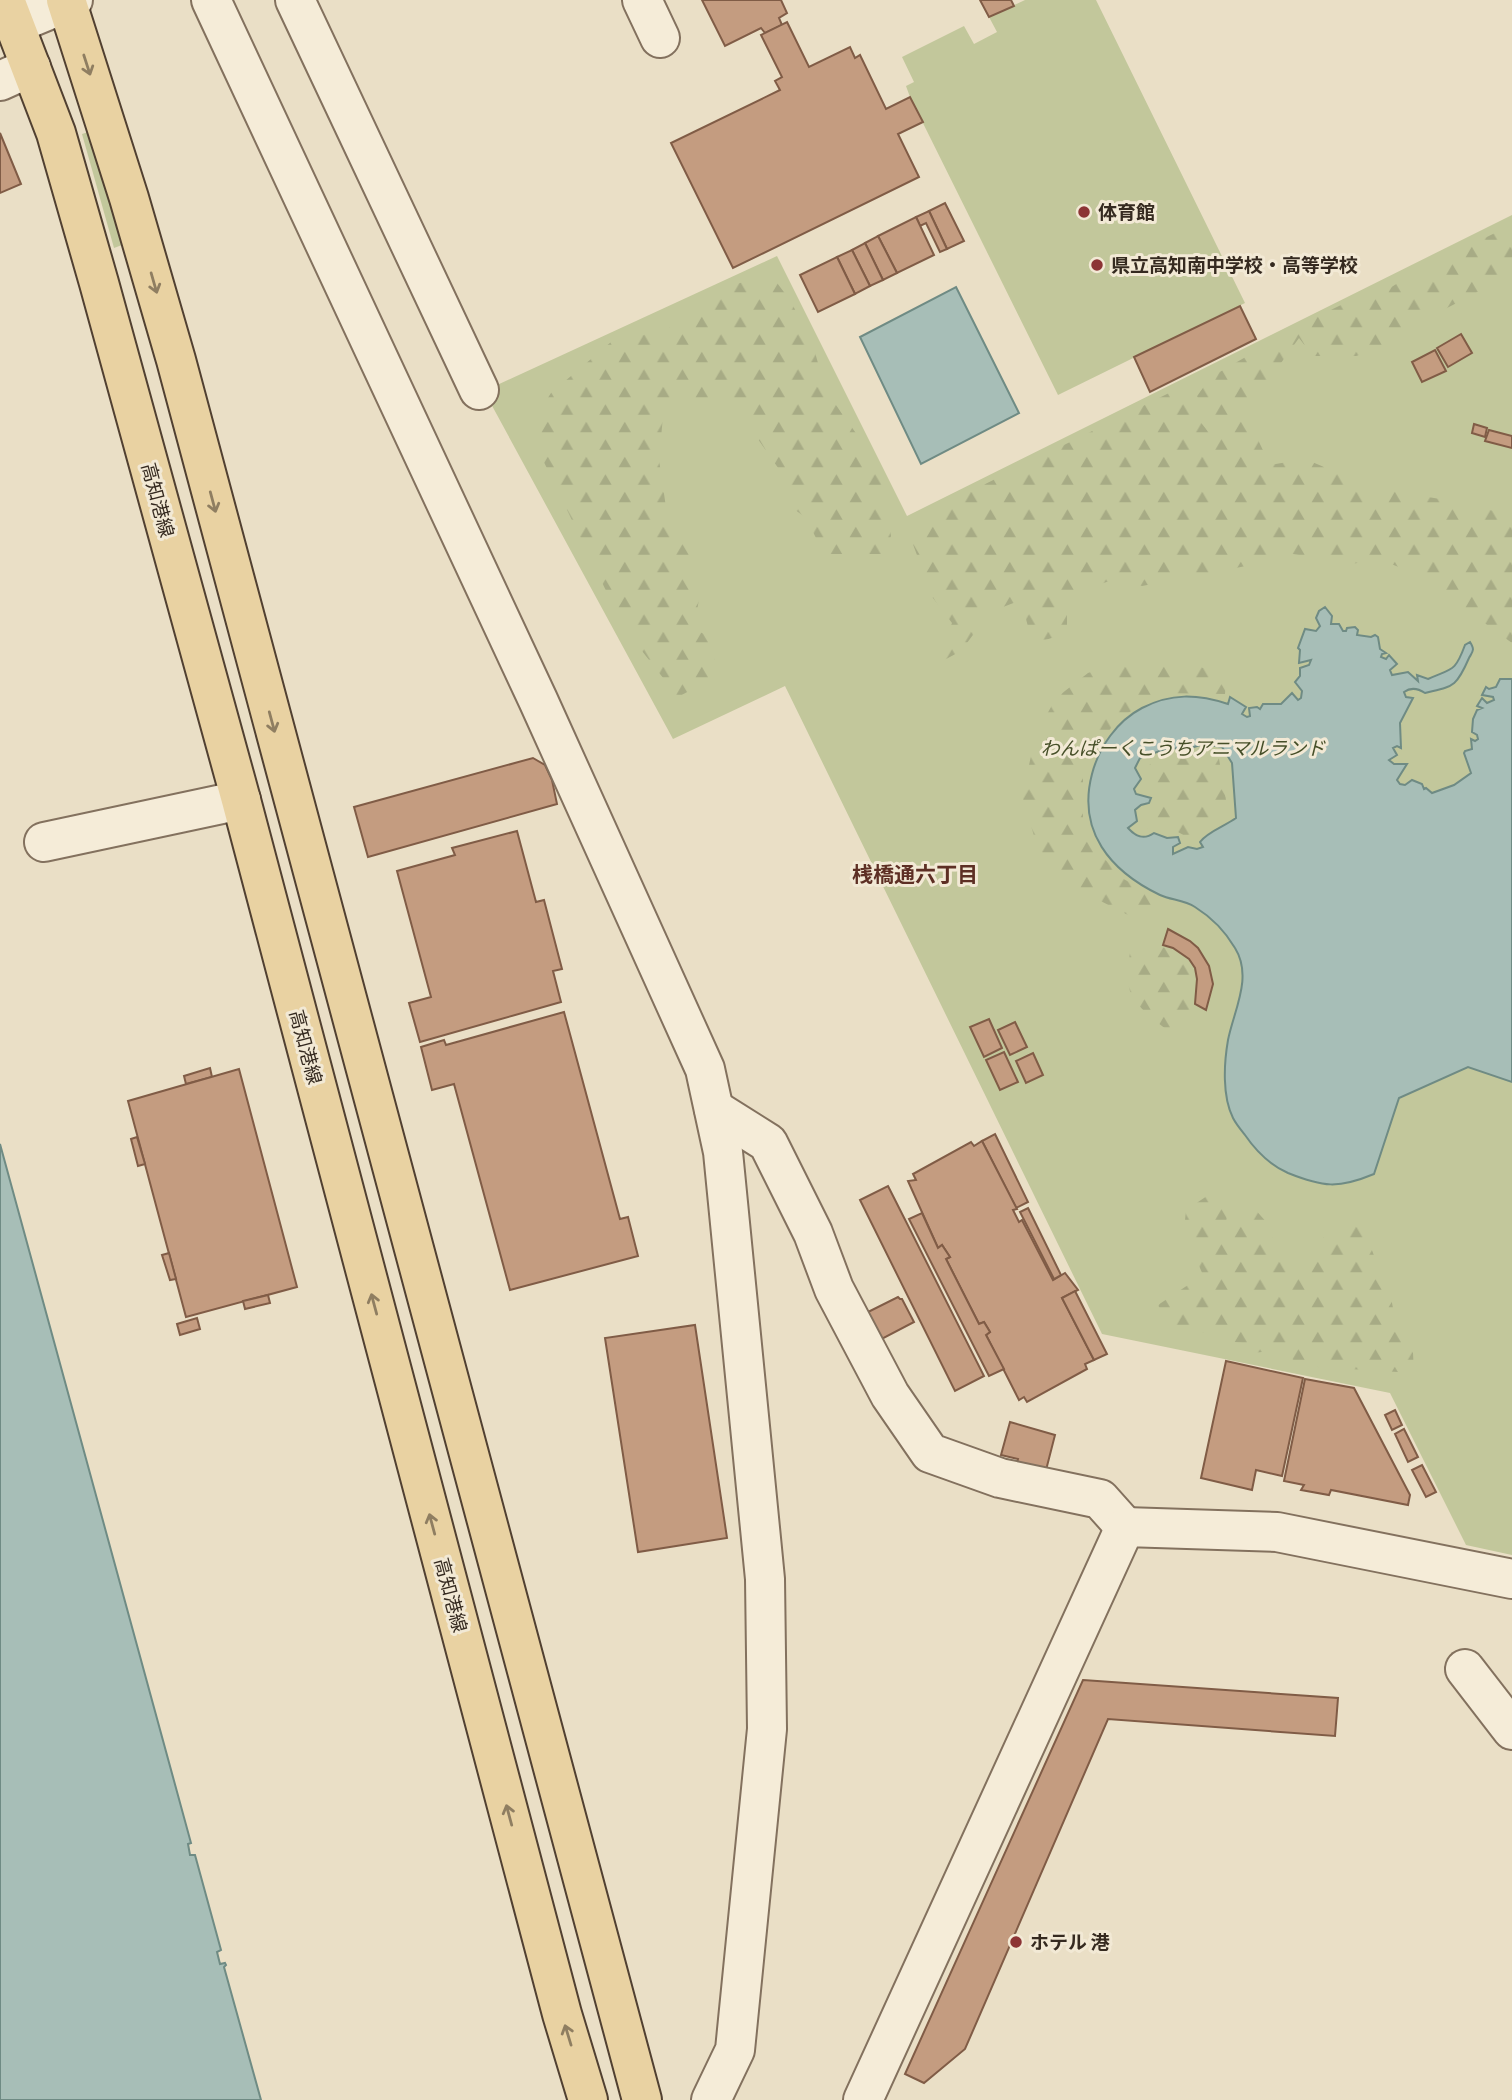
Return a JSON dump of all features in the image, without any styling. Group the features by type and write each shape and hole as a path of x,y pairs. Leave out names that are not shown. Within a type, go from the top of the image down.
{"main road":[{"path":"69,1 130,198 176,360 642,2100"},
{"name":"高知港線","path":"10,12 15,74 56,133 241,800 562,2014 588,2100"}],"street":[{"path":"211,0 538,699 705,1069 723,1152 726,1179 765,1579 767,1650 767,1729 735,2050 711,2100"},
{"path":"295,0 479,390"},
{"path":"317,0 482,351"},
{"path":"642,0 660,38"},
{"path":"10,12 69,1"},
{"path":"44,842 241,800"},
{"path":"714,1109 768,1143 813,1233 834,1289 890,1395 930,1454 1000,1478 1100,1499 1125,1527 1277,1532 1512,1580"},
{"path":"863,2100 1125,1527"},
{"path":"1465,1669 1512,1730"}],"green space":[{"name":"体育館","path":"1025,0 1096,0 1245,303 1058,395 910,97 906,86 914,82 902,57 964,26 974,44 997,32 989,17"},
{"path":"94,130 130,242 114,248 82,134"},
{"name":"わんぱーくこうちアニマルランド","path":"1512,215 1512,1555 1466,1545 1390,1393 1102,1334 785,686 673,739 484,391 777,256 907,516"},
{"path":"1512,229 1512,274 1426,319 1397,344 1356,356 1313,356 1299,338 1260,392 1249,421 1270,465 1305,459 1374,488 1512,515 1512,643 1420,576 1377,558 1353,564 1275,551 1246,566 1142,586 1115,579 1061,598 1067,613 1067,630 1046,639 1031,638 1021,600 990,612 961,651 935,665 952,623 933,598 911,539 921,522 955,499 1169,393 1179,395 1210,434 1207,418 1197,396 1211,377 1341,305 1362,308 1406,279 1438,274 1452,254 1497,232"},
{"path":"774,279 790,300 812,342 826,391 875,460 887,504 891,536 884,554 824,554 806,518 794,509 786,496 783,475 744,419 731,407 713,399 681,398 664,405 659,460 667,514 687,542 700,593 694,629 716,640 713,678 678,697 624,628 528,429 551,393 611,342 666,330 701,303 739,283"},
{"path":"1171,661 1218,673 1226,682 1225,694 1162,693 1116,720 1083,772 1083,821 1094,846 1120,877 1174,907 1156,914 1128,915 1087,894 1038,849 1022,796 1036,734 1056,698 1088,673 1117,662"},
{"path":"1201,750 1218,753 1226,800 1224,816 1190,839 1165,827 1148,829 1145,821 1156,800 1148,774 1151,762"},
{"path":"1151,944 1169,949 1187,960 1193,979 1191,1028 1175,1035 1143,1010 1130,991 1130,951"},
{"path":"1210,1194 1228,1210 1225,1228 1252,1206 1269,1225 1278,1253 1289,1270 1301,1268 1313,1249 1330,1233 1358,1224 1370,1245 1392,1303 1396,1323 1413,1353 1414,1373 1301,1366 1279,1353 1253,1353 1243,1343 1225,1341 1187,1326 1168,1324 1158,1305 1203,1275 1184,1231 1186,1210"}],"water":[{"path":"956,287 1019,413 921,464 860,337"},
{"path":"1325,607 1332,616 1331,624 1339,624 1343,631 1355,627 1358,630 1357,635 1378,637 1380,649 1386,653 1381,657 1386,659 1389,655 1397,664 1390,670 1392,675 1408,672 1418,681 1417,675 1428,679 1448,671 1459,660 1465,645 1470,642 1472,645 1472,652 1461,675 1453,684 1425,693 1415,689 1404,692 1406,697 1413,698 1400,723 1401,748 1393,748 1397,755 1389,760 1394,764 1407,764 1397,780 1400,784 1405,785 1412,780 1432,793 1454,785 1471,773 1464,753 1472,749 1471,739 1478,739 1472,732 1473,719 1477,710 1482,708 1477,706 1482,698 1487,703 1494,700 1493,697 1482,695 1486,687 1496,687 1500,679 1512,679 1512,1082 1468,1067 1399,1098 1374,1174 1340,1184 1300,1178 1275,1166 1249,1141 1236,1122 1227,1100 1225,1069 1228,1040 1242,982 1240,959 1235,948 1207,915 1191,905 1160,895 1126,874 1102,847 1089,814 1092,774 1104,745 1117,727 1142,708 1163,700 1184,697 1206,698 1228,704 1230,697 1246,707 1242,714 1247,717 1250,716 1249,708 1260,709 1263,704 1281,704 1292,693 1298,700 1301,698 1302,691 1295,682 1300,676 1300,668 1309,665 1311,660 1299,663 1298,648 1305,629 1316,631 1320,626 1316,618 1319,611","holes":["1203,744 1222,747 1232,763 1236,818 1203,838 1200,842 1203,847 1188,847 1173,854 1173,847 1180,843 1178,837 1167,838 1154,833 1140,837 1128,828 1137,821 1135,810 1149,803 1151,798 1136,794 1134,789 1141,779 1135,768 1140,758 1168,748 1188,749"]},
{"path":"0,1144 191,1843 188,1844 190,1855 195,1855 221,1950 217,1952 220,1964 226,1965 224,1967 261,2100 0,2100"}],"building":[{"path":"702,0 781,0 787,13 779,18 782,25 765,33 761,28 725,46"},
{"path":"980,0 1011,0 1014,6 989,17"},
{"path":"787,22 809,67 850,47 855,58 860,55 886,109 910,97 923,122 898,134 919,177 733,268 671,143 780,90 775,81 782,77 761,35"},
{"path":"0,133 21,184 0,193"},
{"path":"945,203 964,241 947,249 929,211"},
{"path":"929,211 947,249 940,252 926,223 920,226 916,217"},
{"path":"916,217 934,255 897,273 878,236"},
{"path":"878,236 897,273 883,280 865,243"},
{"path":"865,243 883,280 870,286 852,250"},
{"path":"852,250 870,286 855,294 837,257"},
{"path":"837,257 855,294 818,312 800,275"},
{"path":"1240,306 1256,339 1150,392 1134,357"},
{"path":"1461,334 1472,353 1448,367 1437,348"},
{"path":"1435,350 1446,371 1422,382 1412,362"},
{"path":"1474,424 1487,428 1485,437 1472,433"},
{"path":"1489,430 1512,436 1512,448 1485,441"},
{"path":"533,758 545,765 552,780 557,804 368,857 354,807"},
{"path":"517,831 536,902 544,900 562,969 553,971 561,1002 420,1042 409,1003 431,997 397,871 455,855 452,848"},
{"path":"1168,929 1198,948 1209,966 1213,984 1206,1010 1195,1004 1195,968 1189,959 1163,945"},
{"path":"564,1012 620,1219 628,1217 638,1256 510,1290 454,1084 432,1090 421,1047 444,1040 446,1045"},
{"path":"989,1019 1002,1048 984,1057 970,1027"},
{"path":"1015,1022 1027,1047 1010,1055 998,1030"},
{"path":"1004,1052 1018,1082 1000,1090 986,1060"},
{"path":"1033,1053 1043,1075 1026,1083 1016,1061"},
{"path":"210,1068 212,1077 186,1084 184,1076"},
{"path":"239,1069 297,1287 186,1317 128,1101"},
{"path":"995,1134 1028,1202 1016,1208 982,1141"},
{"path":"137,1137 145,1164 138,1166 131,1139"},
{"path":"982,1141 1017,1209 1013,1210 1019,1222 1022,1220 1053,1280 1065,1273 1078,1290 1062,1298 1094,1360 1085,1364 1087,1369 1027,1402 1024,1397 1019,1400 986,1335 990,1332 984,1322 979,1324 946,1259 950,1257 942,1245 938,1248 908,1181 916,1180 913,1174 971,1142 974,1146"},
{"path":"888,1186 984,1376 955,1391 860,1200"},
{"path":"1028,1208 1061,1275 1054,1279 1020,1212"},
{"path":"922,1213 938,1248 942,1245 950,1257 946,1259 979,1324 984,1322 990,1332 986,1335 1004,1369 989,1376 909,1219"},
{"path":"169,1253 176,1279 170,1280 162,1255"},
{"path":"1075,1291 1107,1354 1094,1360 1062,1298"},
{"path":"268,1295 270,1303 245,1309 243,1301"},
{"path":"898,1297 902,1299 914,1322 876,1342 862,1315"},
{"path":"197,1318 200,1329 180,1335 177,1324"},
{"path":"695,1325 727,1538 638,1552 605,1338"},
{"path":"1226,1361 1303,1378 1282,1476 1256,1470 1252,1490 1201,1478"},
{"path":"1305,1379 1354,1388 1410,1495 1408,1505 1331,1490 1329,1495 1301,1490 1304,1485 1284,1481"},
{"path":"1395,1410 1402,1425 1392,1430 1385,1415"},
{"path":"1010,1422 1055,1435 1045,1474 1016,1466 1018,1459 1001,1455"},
{"path":"1404,1429 1418,1457 1408,1462 1395,1434"},
{"path":"1422,1465 1436,1492 1426,1497 1412,1470"},
{"path":"1083,1680 1338,1698 1335,1736 1108,1719 965,2049 924,2083 905,2074"}],"place":[{"name":"体育館","path":"1084,212"},
{"name":"県立高知南中学校・高等学校","path":"1097,265"},
{"name":"ホテル 港","path":"1016,1942"}],"district":[{"name":"桟橋通六丁目","path":"915,875"}]}
